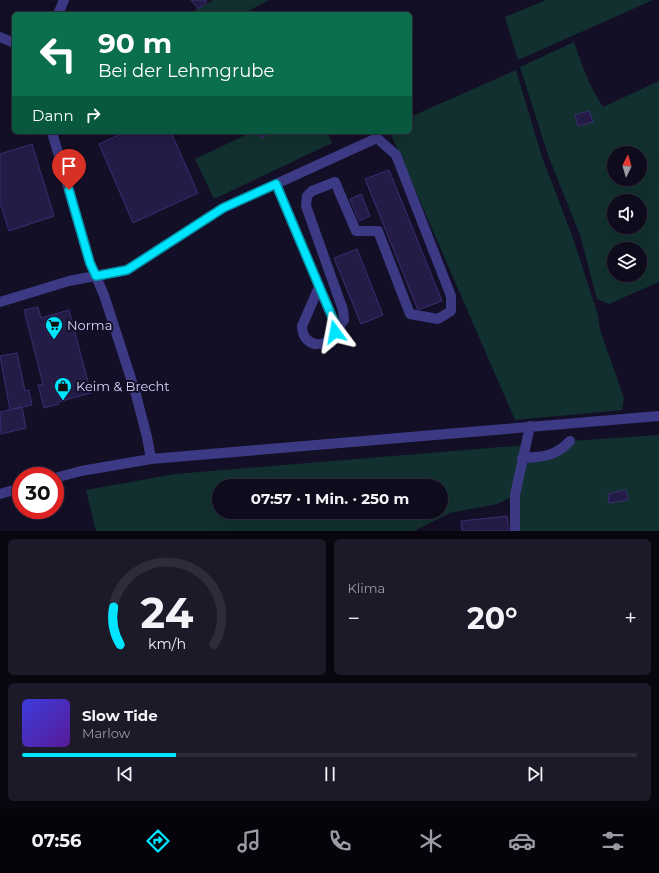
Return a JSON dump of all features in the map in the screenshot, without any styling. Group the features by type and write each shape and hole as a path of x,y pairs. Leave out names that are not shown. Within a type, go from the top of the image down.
{"street":[{"path":"59,12 64,0"},
{"path":"0,37 12,42"},
{"path":"53,134 90,263 96,276 135,391 151,459"},
{"path":"0,302 69,281 127,270 223,208 377,138 396,155 451,296 451,311 438,319 410,314 378,231 356,231 335,182 312,192 307,196 306,206 343,310 344,320 327,343 320,344 306,340 302,334 302,326 319,287"},
{"path":"276,184 335,324 335,332"},
{"path":"64,476 81,471 151,459 659,416"},
{"path":"515,531 515,495 530,426"},
{"path":"522,458 542,457 561,450 570,441"},
{"path":"0,494 12,491"}],"green space":[{"path":"214,0 269,0 247,12 192,12"},
{"path":"546,0 653,0 518,60 505,17"},
{"path":"574,42 590,83 603,107 659,81 659,282 609,304 597,299 580,235 548,155 520,67"},
{"path":"516,70 542,157 573,238 598,315 600,330 624,398 622,410 515,420 391,134 412,134 412,116"},
{"path":"248,134 328,134 332,143 214,199 195,159"},
{"path":"659,435 659,531 519,531 517,506 525,462 570,441"},
{"path":"526,445 515,495 497,504 448,514 448,479 212,479 212,519 438,519 414,531 96,531 86,490 175,474"}],"building":[{"path":"191,0 205,0 207,2 198,9"},
{"path":"589,111 593,122 578,126 575,115"},
{"path":"121,134 172,134 198,193 133,223 99,144"},
{"path":"259,134 269,134 261,138"},
{"path":"32,144 54,216 9,231 0,203 0,154"},
{"path":"389,170 442,301 418,310 365,179"},
{"path":"361,194 370,216 359,221 350,199"},
{"path":"357,249 383,315 361,324 334,258"},
{"name":"Norma","path":"38,307 41,318 69,310 91,393 58,402 59,404 44,408 38,385 43,384 24,310"},
{"path":"17,353 25,391 29,390 32,405 10,410 0,356"},
{"path":"22,407 26,428 1,434 0,412"},
{"path":"626,490 628,500 609,503 608,494"},
{"path":"507,516 509,531 462,531 461,521"}],"place":[{"name":"Norma","path":"54,340"},
{"name":"Keim & Brecht","path":"63,401"}],"route":[{"path":"69,190 90,263 96,276 127,270 223,208 276,184 335,324 335,332"}]}
